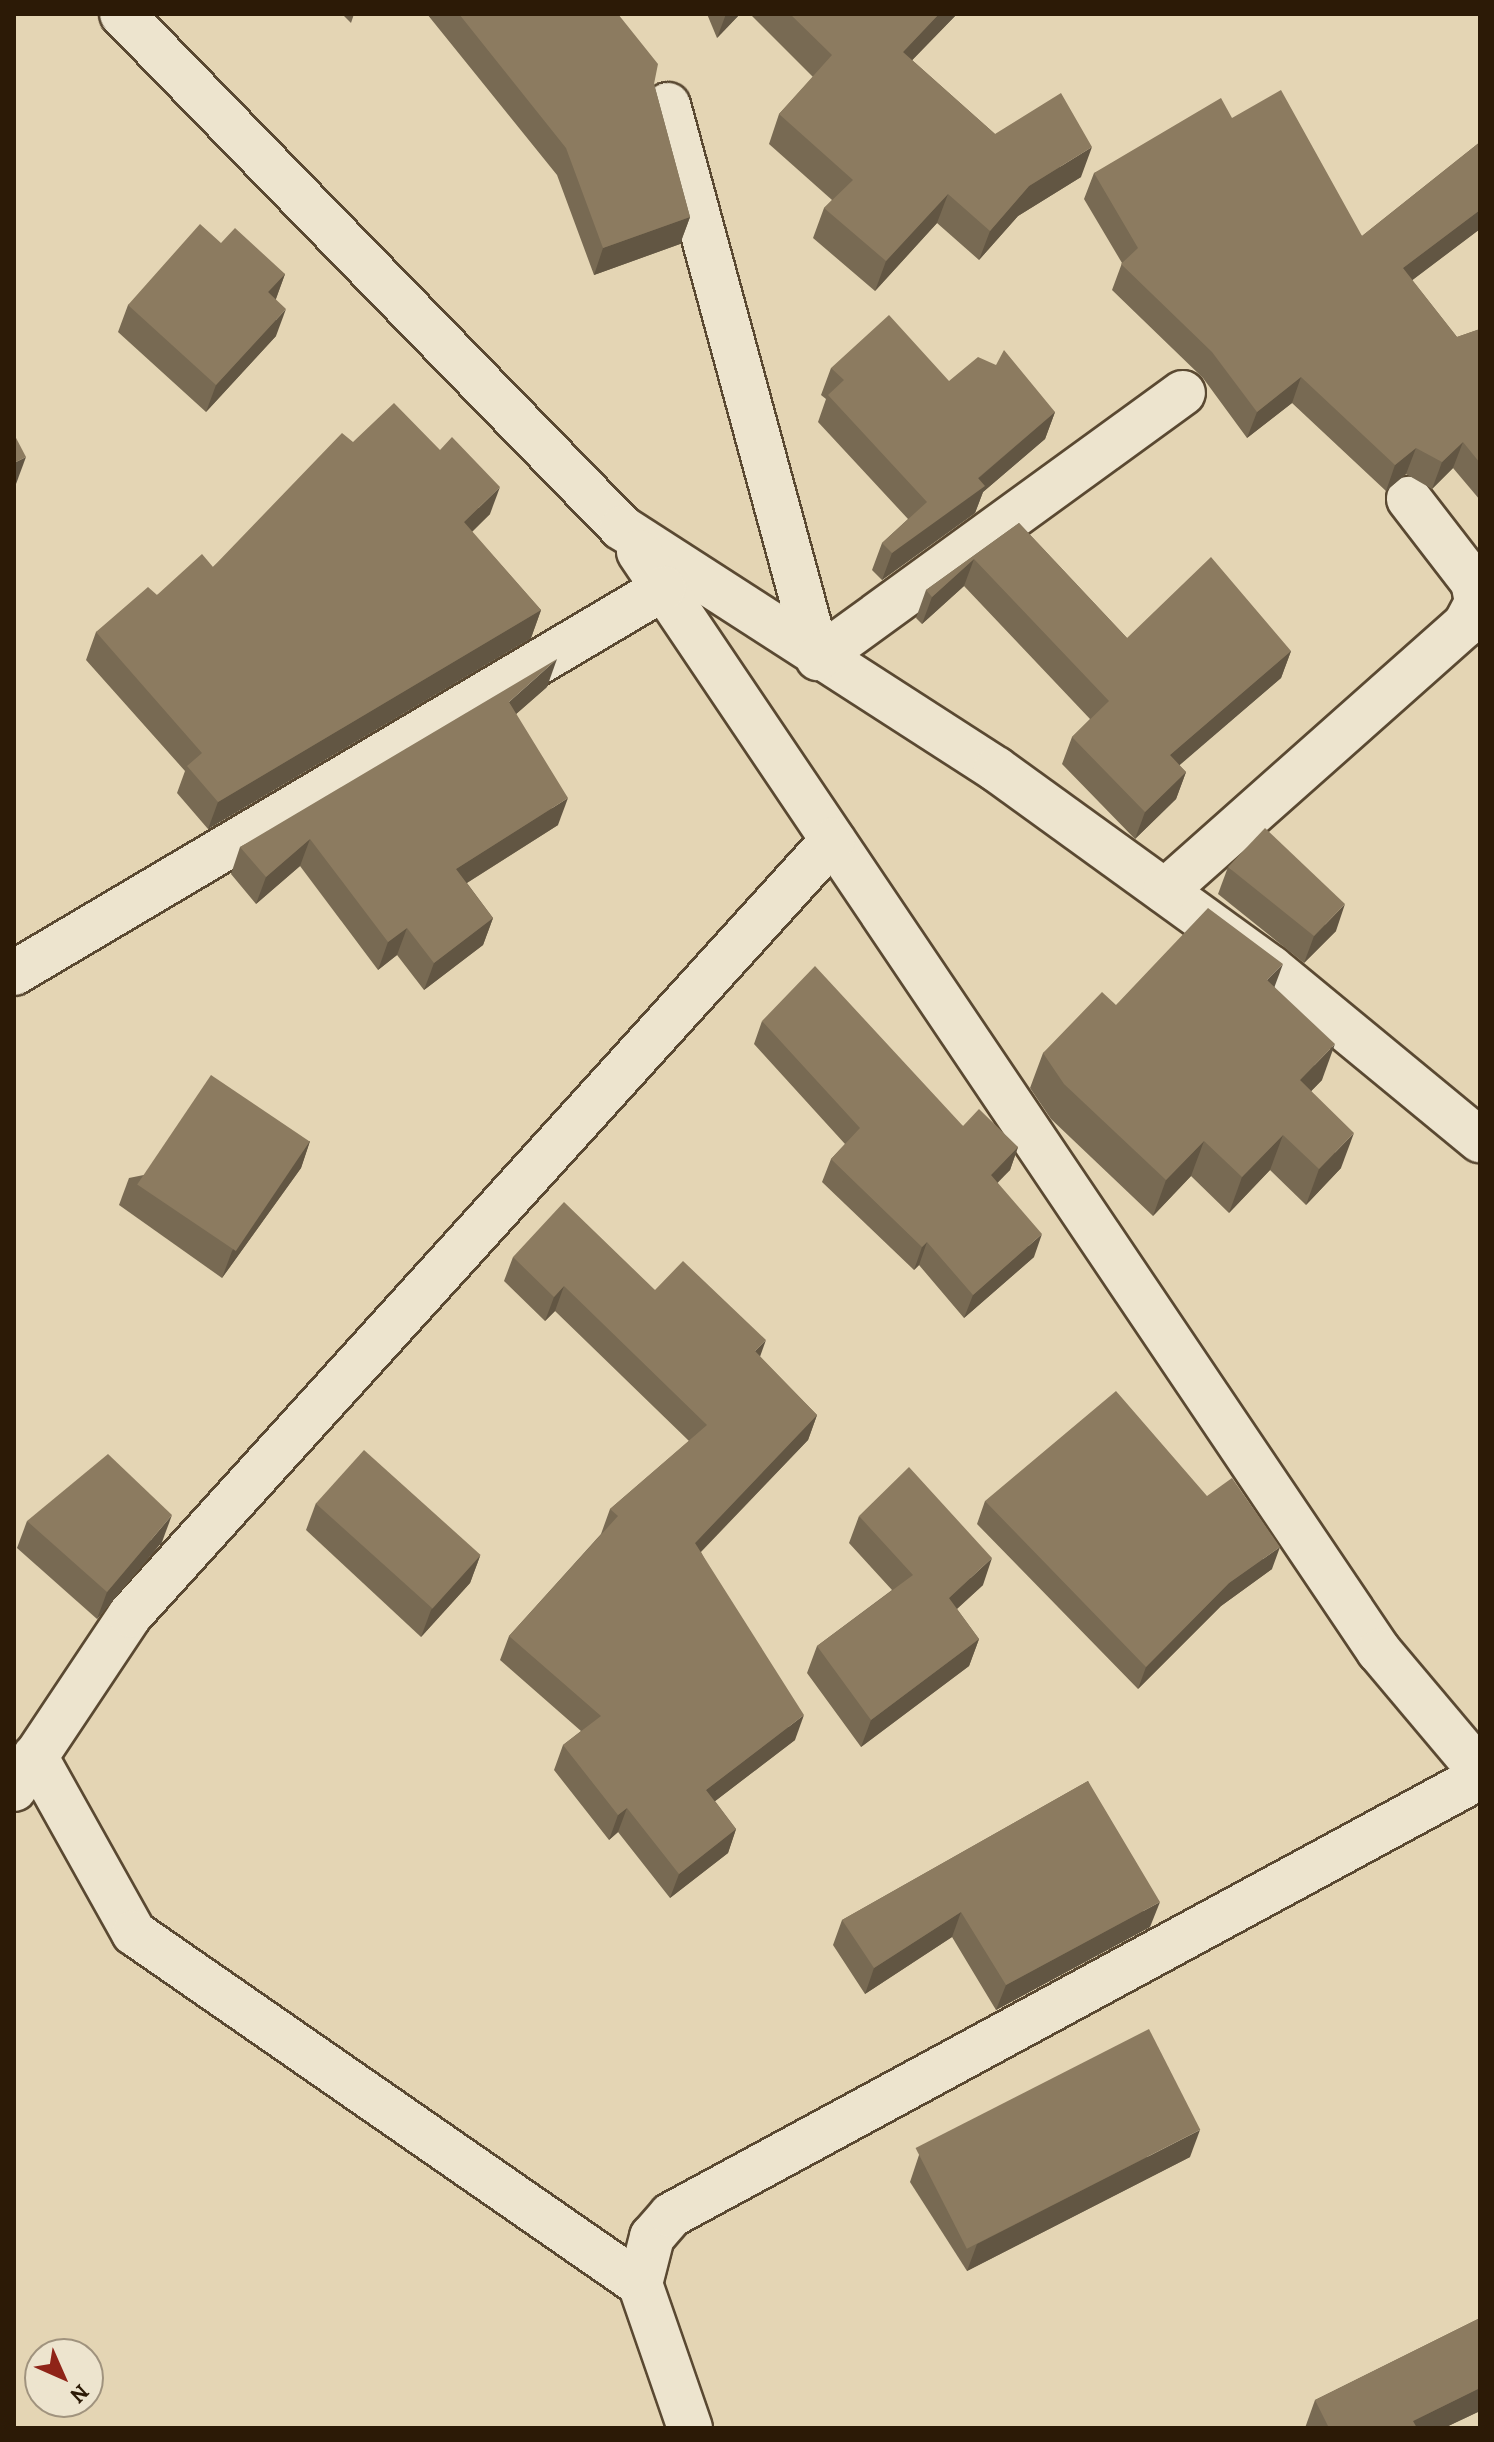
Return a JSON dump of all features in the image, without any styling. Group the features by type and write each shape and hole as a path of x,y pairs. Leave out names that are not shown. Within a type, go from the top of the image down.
{"street":[{"path":"122,14 622,528 1379,1651 1480,1774 671,2215 652,2237 640,2284 690,2428"},
{"path":"668,105 818,658"},
{"path":"818,658 1183,393"},
{"path":"1165,891 1465,625 1477,602 1473,582 1409,499"},
{"path":"622,528 818,658 996,769 1165,891 1480,1140"},
{"path":"14,973 664,588"},
{"path":"640,2284 134,1933 25,1772 130,1615 833,840"}],"building":[{"path":"459,14 618,14 658,64 654,84 690,217 603,248 566,148"},
{"path":"790,14 939,14 903,52 995,134 1061,93 1092,147 1029,186 990,231 948,194 886,261 824,208 853,180 779,114 832,55"},
{"path":"1281,90 1362,236 1480,142 1480,210 1403,268 1457,337 1480,329 1480,463 1463,442 1442,462 1416,448 1395,465 1301,377 1257,412 1212,352 1121,264 1138,248 1094,173 1221,98 1232,118"},
{"path":"200,224 221,243 235,228 285,274 268,292 286,309 216,385 128,305"},
{"path":"889,315 949,381 978,357 996,365 1004,350 1055,412 978,478 985,486 892,553 882,543 927,502 828,395 844,380 831,368"},
{"path":"394,403 440,450 452,437 500,487 464,522 541,610 218,802 187,766 202,753 96,632 148,587 157,595 202,554 213,567 342,433 353,442"},
{"path":"14,434 26,457 14,463"},
{"path":"1019,523 1127,638 1211,557 1291,651 1170,755 1186,772 1145,812 1072,737 1109,701 974,559 932,597 926,590"},
{"path":"557,659 509,702 568,798 456,869 493,918 434,963 407,928 388,942 310,839 266,877 240,847"},
{"path":"1265,828 1345,904 1314,936 1228,867"},
{"path":"1208,908 1283,964 1267,980 1335,1044 1300,1080 1354,1133 1319,1169 1283,1135 1242,1177 1204,1141 1166,1180 1064,1084 1043,1053 1102,992 1116,1005"},
{"path":"815,966 963,1126 979,1109 1018,1147 991,1175 1042,1234 973,1295 927,1242 922,1247 831,1159 860,1128 762,1021"},
{"path":"211,1075 310,1142 236,1251 137,1184"},
{"path":"564,1202 655,1290 683,1261 766,1340 755,1351 817,1415 695,1543 804,1715 706,1790 736,1829 679,1874 627,1808 618,1815 563,1745 601,1716 509,1636 618,1516 610,1509 707,1425 564,1286 554,1297 513,1257"},
{"path":"1116,1391 1207,1496 1232,1478 1280,1547 1229,1583 1146,1667 985,1501"},
{"path":"364,1450 481,1555 432,1609 316,1504"},
{"path":"108,1454 172,1515 107,1592 27,1521"},
{"path":"909,1467 992,1558 949,1598 979,1639 871,1720 817,1646 913,1575 859,1516"},
{"path":"1088,1781 1160,1902 1006,1985 961,1912 874,1968 842,1920"},
{"path":"1149,2029 1200,2130 967,2249 916,2148"},
{"path":"1480,2318 1480,2388 1413,2421 1417,2428 1329,2428 1315,2400"}]}
